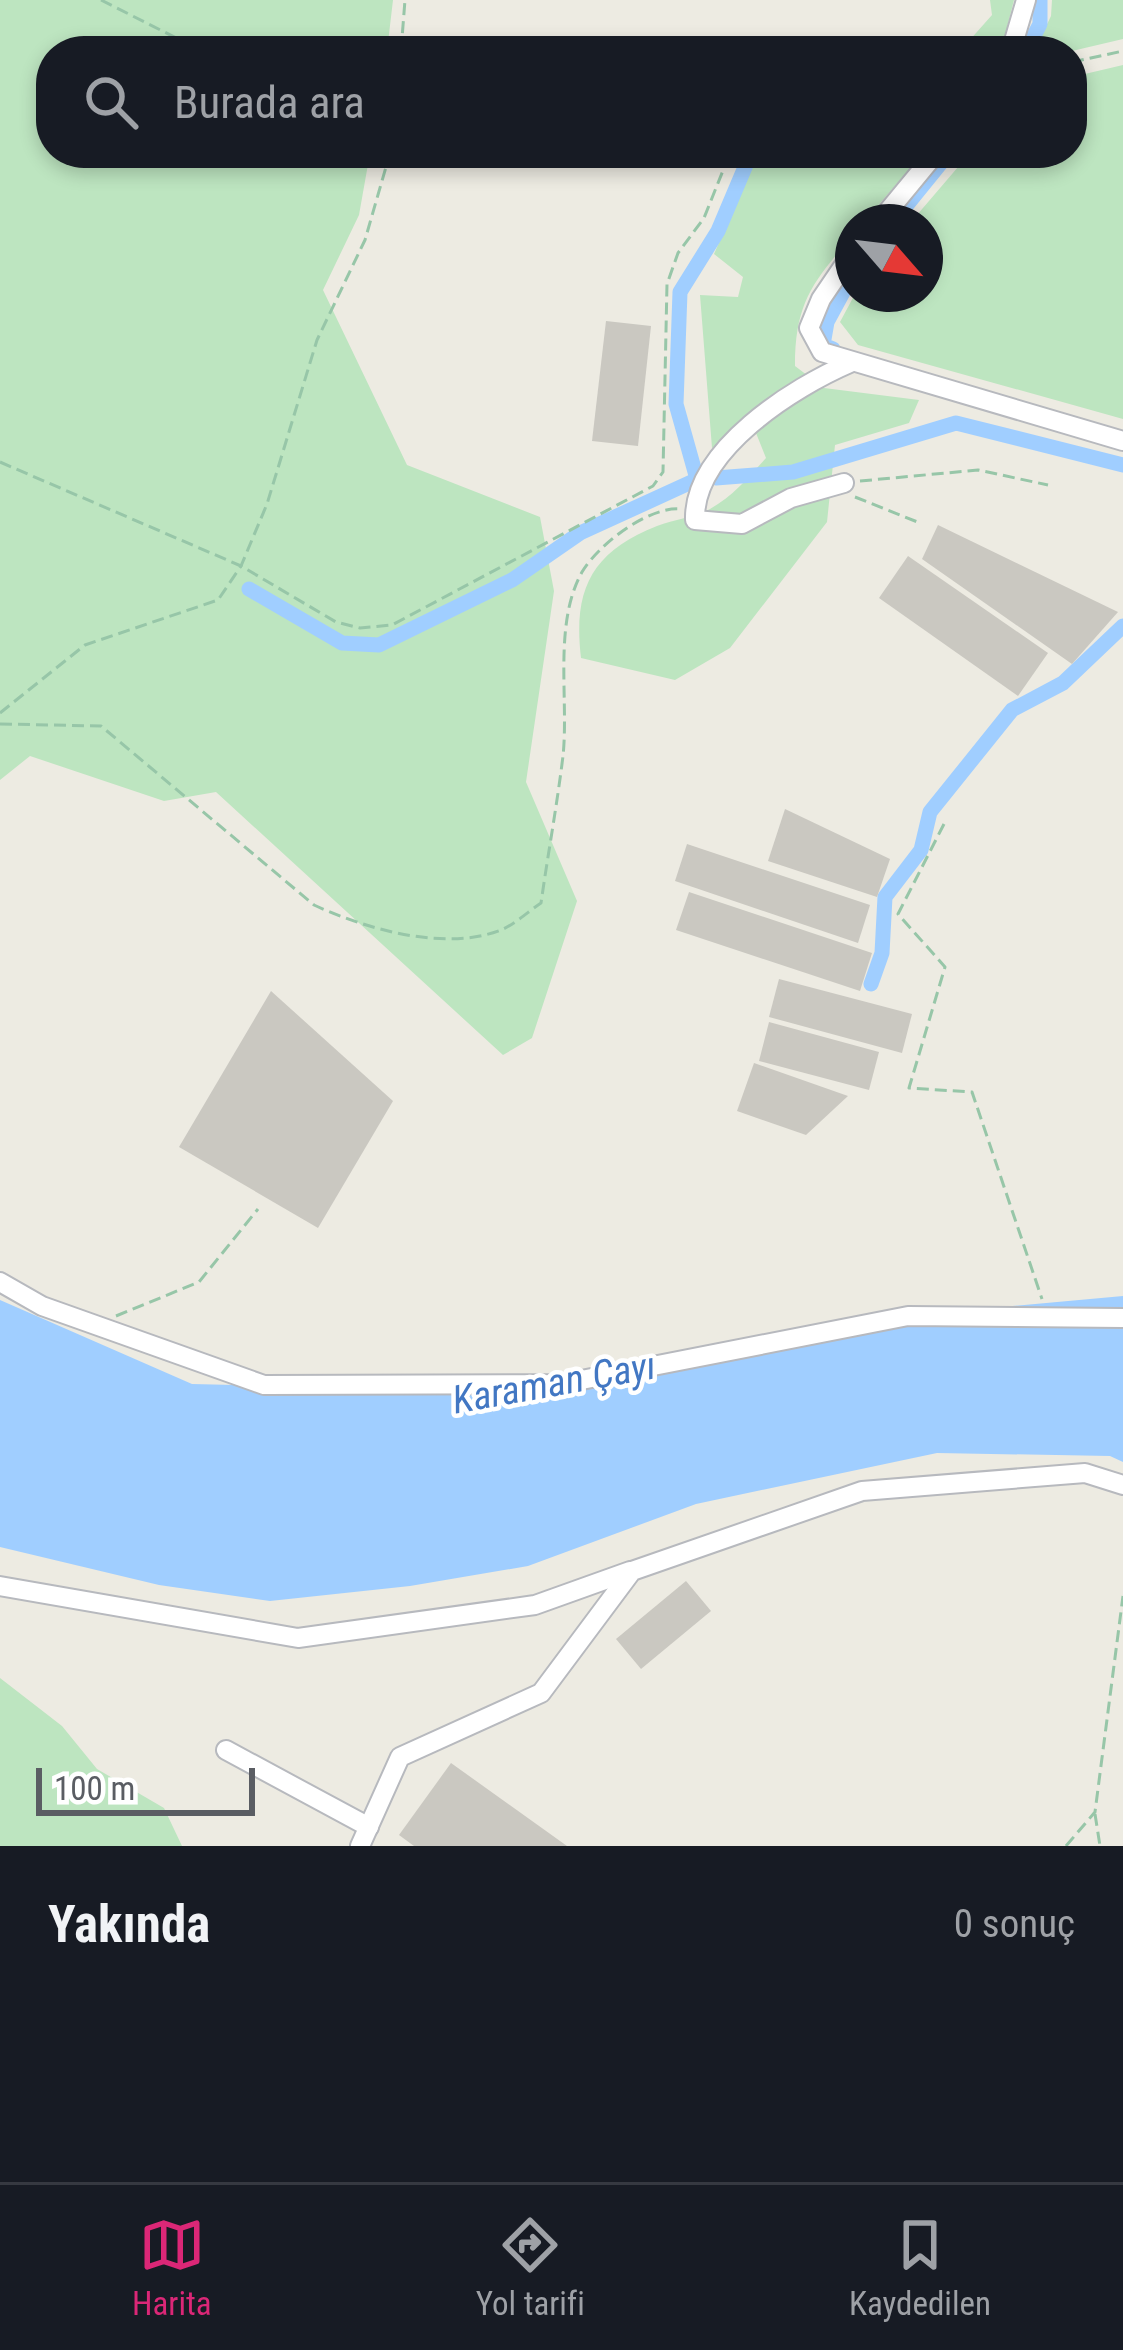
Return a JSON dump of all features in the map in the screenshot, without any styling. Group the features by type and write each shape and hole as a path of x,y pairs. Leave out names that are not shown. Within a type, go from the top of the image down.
{"street":[{"path":"1015,36 1026,0"},
{"path":"894,204 924,168"},
{"path":"835,279 809,328 822,352 1123,441"},
{"path":"847,489 791,498 742,524 694,520 711,470 744,430 803,383 850,363"},
{"path":"0,1282 43,1306 264,1385 538,1384 908,1316 1123,1318"},
{"path":"0,1586 298,1638 535,1605 862,1491 1085,1473 1123,1485"},
{"path":"226,1750 364,1837 400,1756 541,1693 632,1571"}],"path":[{"path":"101,0 172,36"},
{"path":"402,36 405,0"},
{"path":"1087,58 1123,50"},
{"path":"0,713 85,646 218,600 241,566 267,504 317,340 365,240 386,168"},
{"path":"0,462 241,566 336,622 360,628 392,625 653,486 663,472 668,429 664,358 670,271 704,218 724,168"},
{"path":"847,489 978,470 1048,485"},
{"path":"847,489 920,523"},
{"path":"0,724 101,726 314,905 355,924 452,939 501,930 542,903 563,752 568,615 582,572 613,538 656,514 670,508 694,511"},
{"path":"944,824 898,914 945,967 909,1088 972,1093 1049,1318"},
{"path":"94,1325 199,1282 258,1209"},
{"path":"1100,1846 1095,1812 1123,1596"},
{"path":"1066,1846 1095,1812"}],"green space":[{"path":"0,0 393,0 389,36 36,36 36,168 367,168 359,215 323,290 407,465 540,517 554,591 526,782 577,901 532,1038 503,1055 216,792 164,801 30,756 0,780"},
{"path":"990,0 1014,0 1005,36 973,36 992,15"},
{"path":"1052,0 1123,0 1123,39 1087,47 1087,36 1041,36 1051,16"},
{"path":"1123,65 1123,419 858,345 840,322 845,312 943,312 943,204 926,204 957,168 1087,168 1087,73"},
{"path":"751,168 910,168 879,204 835,204 835,258 803,309 795,366 824,388 919,400 909,423 835,445 827,522 730,648 675,680 581,658 584,593 602,561 634,536 718,504 766,458 756,433 712,448 700,295 738,297 743,277 714,254"},
{"path":"0,1678 62,1726 97,1769 164,1808 182,1846 0,1846"}],"water":[{"path":"1123,1296 1123,1462 1110,1456 937,1453 696,1504 528,1566 410,1586 270,1601 159,1585 0,1547 0,1300 192,1384 525,1392 870,1319"}],"building":[{"path":"606,321 651,326 638,446 592,441"},
{"path":"938,525 1118,612 1072,664 922,559"},
{"path":"908,556 1048,653 1018,696 879,598"},
{"path":"785,809 890,859 877,897 768,861"},
{"path":"687,844 870,905 858,943 675,881"},
{"path":"689,892 872,953 860,991 676,930"},
{"path":"779,979 912,1014 902,1053 769,1017"},
{"path":"271,991 393,1101 318,1228 179,1147"},
{"path":"769,1022 879,1052 869,1090 759,1061"},
{"path":"754,1063 848,1096 806,1135 737,1111"},
{"path":"686,1581 711,1611 641,1669 616,1639"},
{"path":"451,1763 567,1846 414,1846 399,1835"}],"waterway":[{"path":"1034,36 1040,24 1040,0"},
{"path":"697,479 676,404 680,292 718,231 745,168"},
{"path":"908,204 937,168"},
{"path":"833,349 823,345 835,307"},
{"path":"716,478 793,472 956,423 1123,465"},
{"path":"249,589 342,643 379,645 512,580 580,533 698,479"},
{"path":"871,984 882,953 885,897 921,850 930,812 1012,710 1063,683 1123,626"}],"water label":[{"name":"Karaman Çayı","path":"554,1383"}]}
